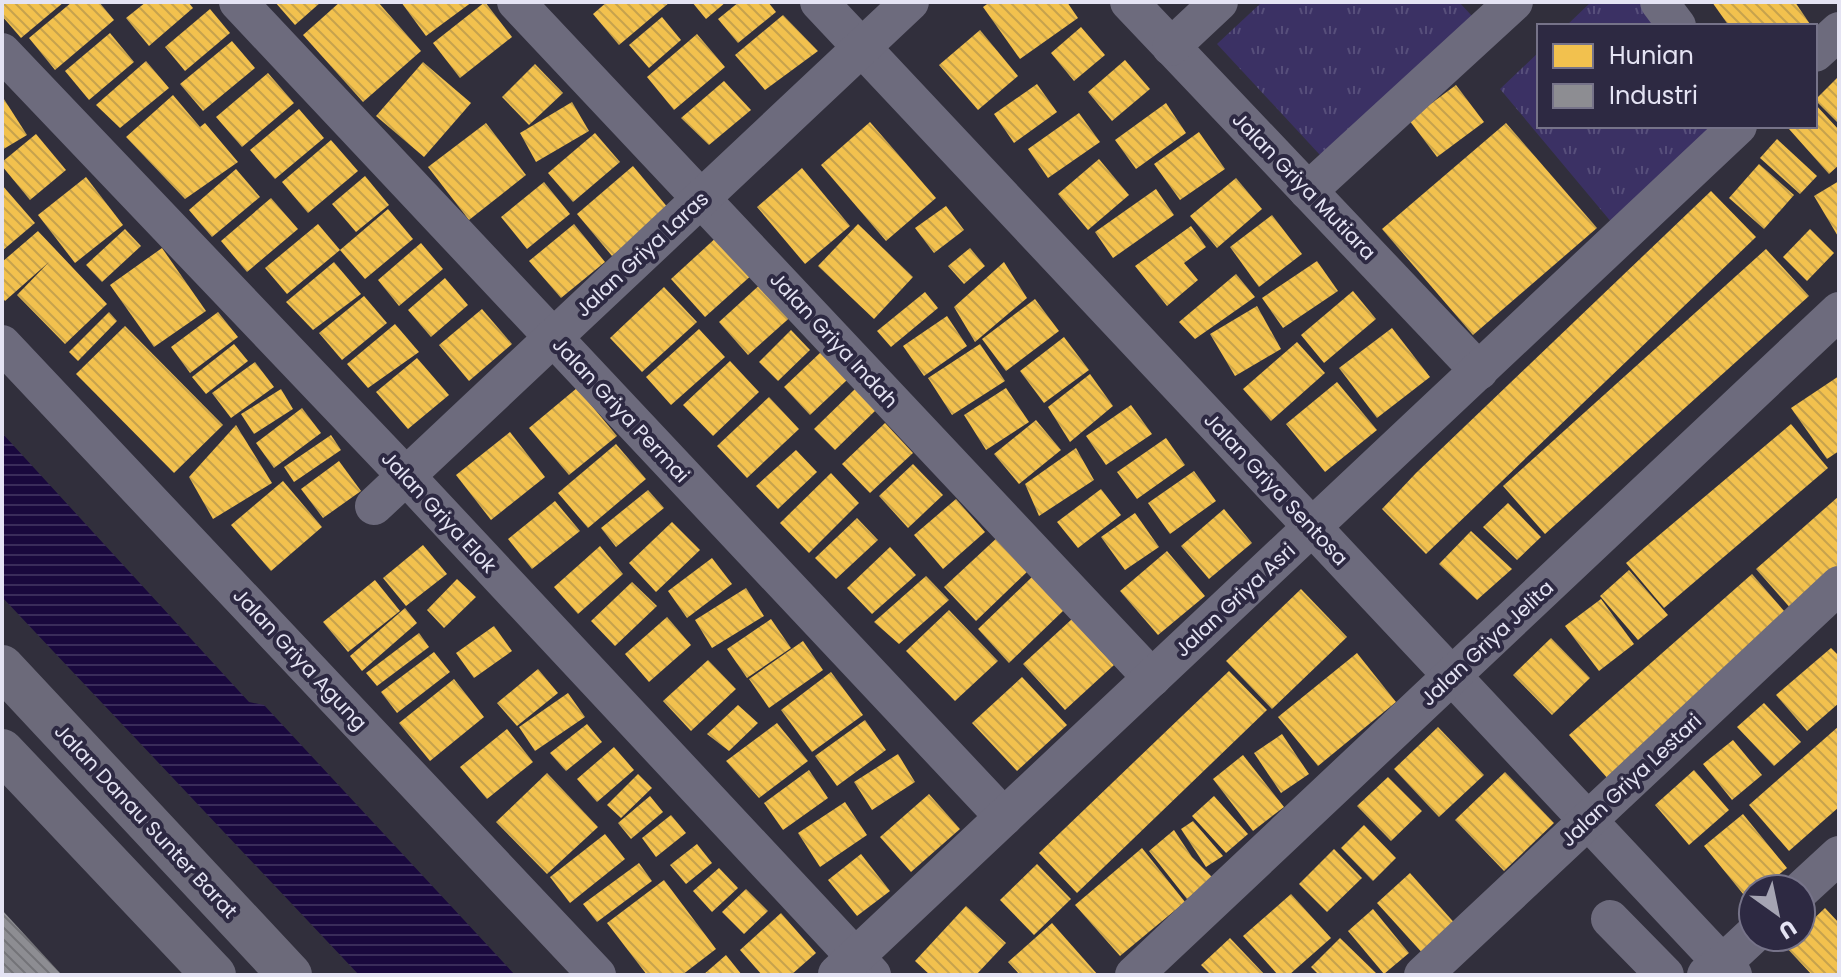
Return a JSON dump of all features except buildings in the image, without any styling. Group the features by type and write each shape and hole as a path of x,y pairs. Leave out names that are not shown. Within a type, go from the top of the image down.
{"main road":[{"name":"Jalan Danau Sunter Barat","path":"2,667 290,975"},
{"path":"2,751 214,975"}],"street":[{"name":"Jalan Griya Permai","path":"238,2 1004,817"},
{"name":"Jalan Griya Indah","path":"516,2 1152,678"},
{"name":"Jalan Griya Sentosa","path":"819,2 1588,820 1720,971"},
{"name":"Jalan Griya Laras","path":"374,506 910,2"},
{"name":"Jalan Griya Mutiara","path":"1129,2 1479,371"},
{"path":"1171,47 1219,2"},
{"path":"1308,191 1514,2"},
{"path":"1659,2 1676,24"},
{"path":"1817,51 1839,31"},
{"name":"Jalan Griya Elok","path":"2,52 406,476 854,969"},
{"name":"Jalan Griya Asri","path":"854,969 1004,817 1736,128"},
{"name":"Jalan Griya Jelita","path":"1134,975 1839,311"},
{"name":"Jalan Griya Agung","path":"2,344 597,975"},
{"name":"Jalan Griya Lestari","path":"1441,969 1588,820 1839,585"},
{"path":"1817,875 1839,855"},
{"path":"1610,919 1665,975"},
{"path":"1720,971 1737,952"}],"green space":[{"path":"1262,2 1459,2 1472,16 1320,155 1217,44"},
{"path":"1591,2 1640,2 1656,24 1568,24"},
{"path":"1537,54 1537,128 1720,128 1612,223 1500,89"}],"shaded area":[{"path":"2,433 249,702 264,705 515,975 359,975 2,597"}]}
